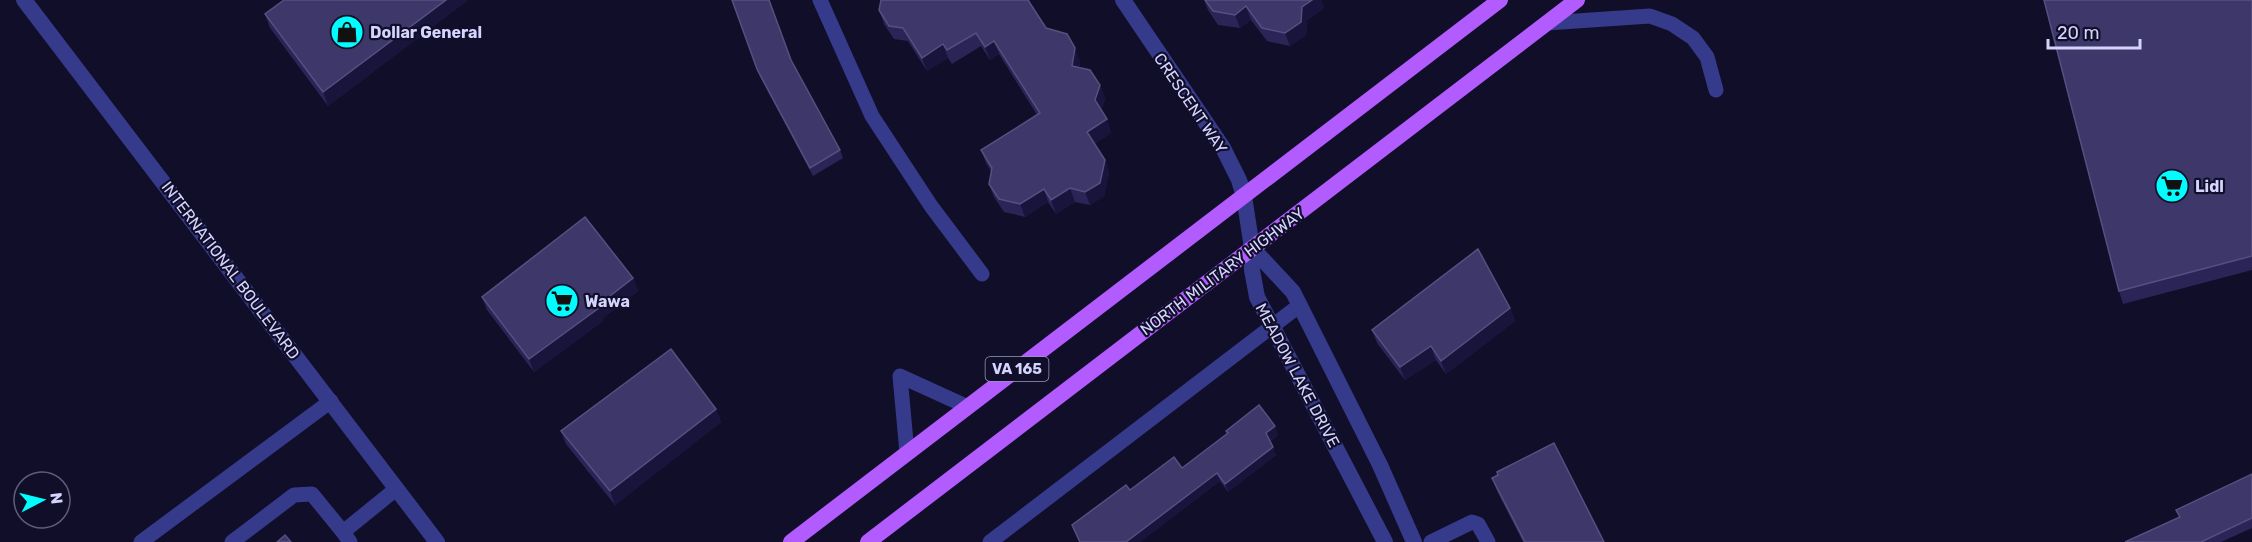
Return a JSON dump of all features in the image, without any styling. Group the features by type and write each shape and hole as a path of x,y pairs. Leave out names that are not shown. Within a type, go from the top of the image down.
{"main road":[{"name":"VA 165","path":"791,542 1500,0"},
{"name":"NORTH MILITARY HIGHWAY","path":"868,542 1577,0"}],"street":[{"name":"INTERNATIONAL BOULEVARD","path":"24,0 437,542"},
{"name":"CRESCENT WAY","path":"1123,0 1223,148 1239,180 1244,196 1252,248"},
{"name":"MEADOW LAKE DRIVE","path":"1252,248 1293,292 1380,465 1414,542"},
{"name":"MEADOW LAKE DRIVE","path":"1252,248 1252,270 1257,297 1384,542"}],"lane":[{"path":"820,0 872,116 931,206 982,274"},
{"path":"1548,22 1650,16 1672,24 1693,38 1707,57 1716,90"},
{"path":"990,542 1300,305"},
{"path":"907,453 900,376 968,406"},
{"path":"141,542 331,401"},
{"path":"232,542 294,495 312,494 346,537 396,489"},
{"path":"1431,542 1472,522 1478,524 1488,542"}],"building":[{"path":"284,0 446,0 323,92 265,14"},
{"path":"732,0 769,0 791,60 840,150 810,168 757,69"},
{"path":"881,0 1028,0 1046,28 1067,34 1075,48 1072,66 1090,70 1100,85 1095,100 1107,119 1087,132 1105,160 1100,183 1085,192 1070,188 1051,200 1044,189 1020,204 999,199 989,184 992,168 981,150 1040,113 994,41 985,47 976,33 947,50 943,44 922,58 903,28 889,26 879,10"},
{"path":"1205,0 1312,0 1302,7 1301,22 1285,33 1262,28 1246,6 1235,15 1213,11"},
{"name":"Lidl","path":"2044,0 2252,0 2252,256 2119,291"},
{"name":"Wawa","path":"585,217 633,278 597,306 599,308 529,359 482,297"},
{"path":"1478,249 1510,308 1441,361 1431,346 1400,367 1372,330"},
{"path":"671,349 716,409 610,491 561,431"},
{"path":"1259,405 1275,426 1266,433 1273,447 1225,484 1217,473 1126,542 1080,542 1072,525 1126,485 1130,490 1174,457 1182,468 1228,433 1226,431"},
{"path":"1554,443 1604,542 1525,542 1492,478 1498,475 1497,472"},
{"path":"2252,474 2252,518 2201,542 2125,542 2180,517 2176,510"},
{"path":"285,535 291,542 277,542"}],"place":[{"name":"Dollar General","path":"347,32"},
{"name":"Lidl","path":"2172,186"},
{"name":"Wawa","path":"562,301"}]}
